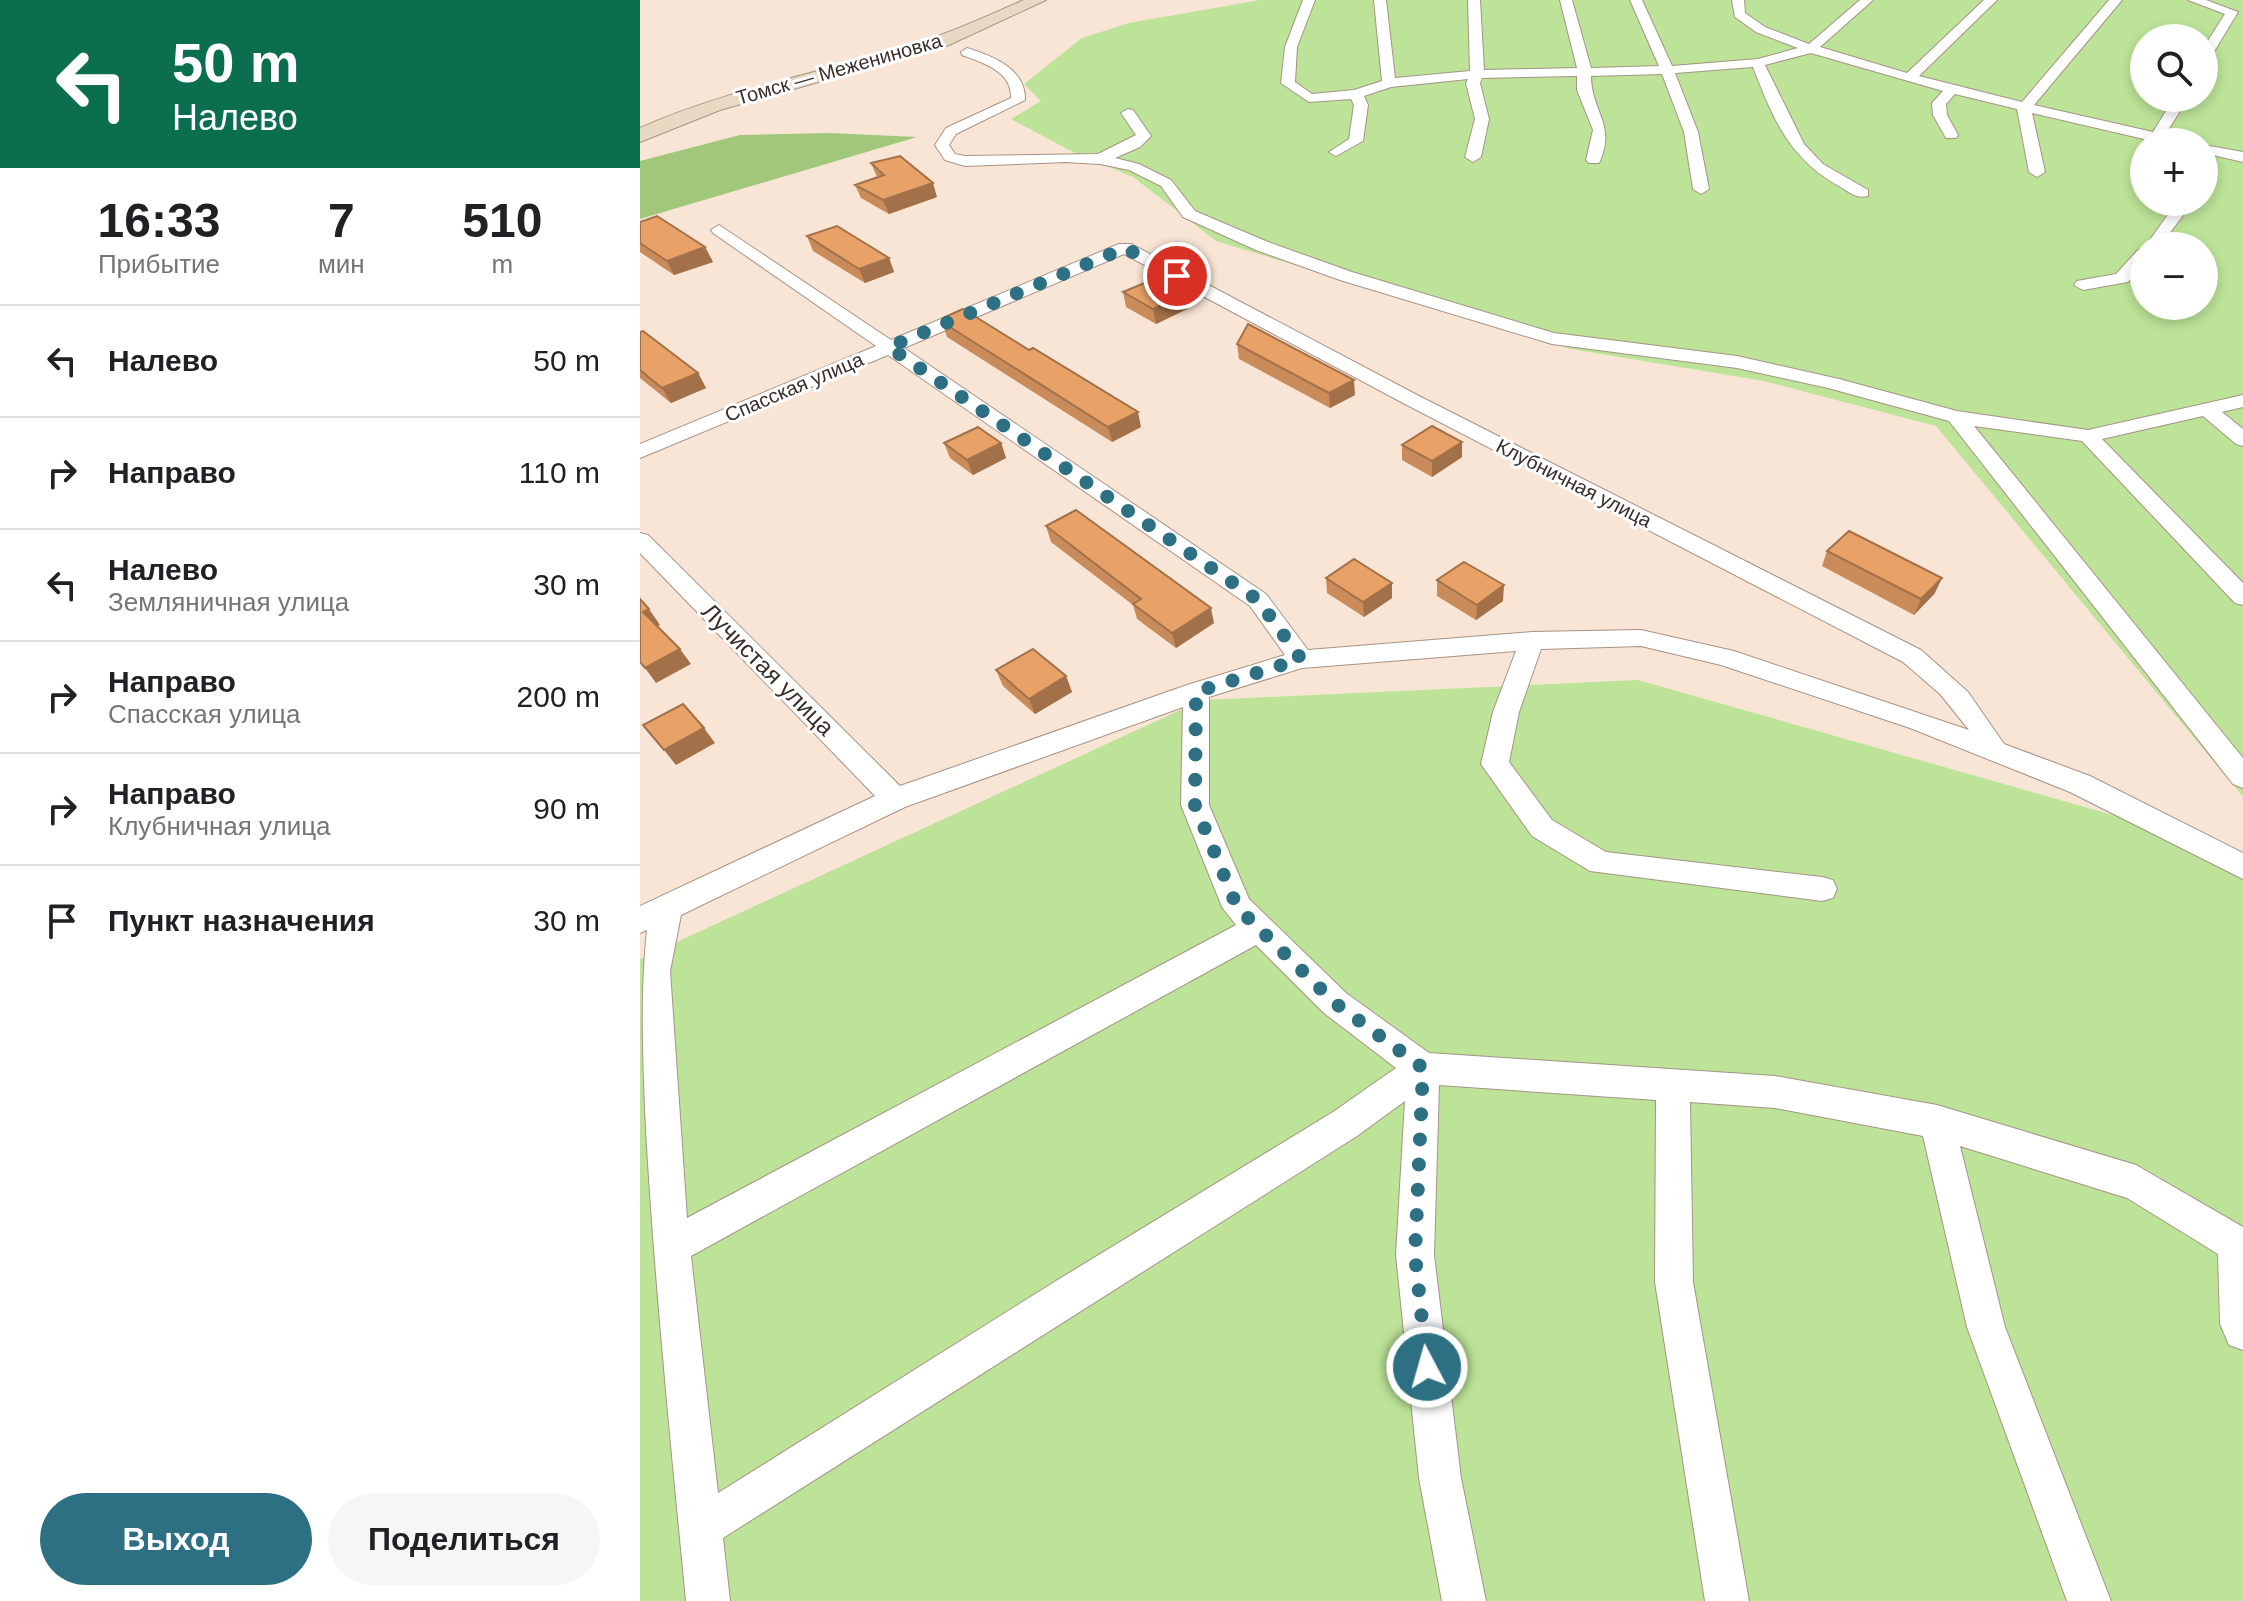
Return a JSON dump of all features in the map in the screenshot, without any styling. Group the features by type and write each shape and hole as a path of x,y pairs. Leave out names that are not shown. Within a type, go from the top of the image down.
{"street":[{"name":"Томск — Межениновка","path":"640,136 666,123 742,96 942,41 1038,0"},
{"path":"1309,0 1291,47 1288,83 1309,98 1356,94 1389,83 1477,73 1667,70 1758,63 1810,49 1867,0"},
{"path":"1380,0 1389,83"},
{"path":"1473,157 1482,119 1473,83 1477,73 1474,0"},
{"path":"1566,0 1585,71 1584,90 1600,130 1594,160"},
{"path":"1636,0 1691,132 1701,189"},
{"path":"1738,0 1739,14 1747,24 1810,49 2024,108 2130,131"},
{"path":"1910,77 1991,0"},
{"path":"2024,108 2061,69 2091,25 2116,0"},
{"path":"2194,0 2237,13 2218,38"},
{"path":"967,52 1010,74 1020,93 1018,100 1009,106 951,131 942,145 950,157 965,161 1065,157 1100,159 1134,167 1166,183 1189,214 1262,246 1346,276 1552,338 1737,362 1832,383 1956,417 2088,436 2243,401"},
{"path":"1758,63 1773,101 1803,151 1817,166 1862,193"},
{"path":"1951,135 1940,115 1939,103 1952,89"},
{"path":"1336,152 1356,141 1361,105 1356,94"},
{"path":"2024,108 2037,172"},
{"path":"1100,159 1135,144 1144,136 1128,113"},
{"path":"2218,155 2243,157"},
{"path":"2162,232 2174,216"},
{"path":"719,230 1258,600 1301,659"},
{"name":"Спасская улица","path":"640,452 1125,248"},
{"name":"Клубничная улица","path":"1125,248 1426,408 1912,656 1951,688 1978,718 1995,751"},
{"path":"2083,285 2122,278 2130,269"},
{"path":"2207,409 2243,440"},
{"path":"1956,417 2243,777"},
{"path":"2088,436 2243,597"},
{"name":"Лучистая улица","path":"640,540 895,799"},
{"path":"708,1601 671,1247 654,971 654,914 895,799 1196,692 1301,659 1532,641 1641,638 1725,657 1919,721 2080,784 2243,867"},
{"path":"1532,641 1506,712 1495,764 1542,828 1600,863 1822,889"},
{"path":"1196,692 1195,805 1237,907 1335,1003 1423,1068 1775,1092 1937,1122 2136,1183 2239,1246 2239,1324 2243,1331"},
{"path":"671,1247 1259,928"},
{"path":"699,1529 1069,1294 1345,1124 1423,1068"},
{"path":"1423,1068 1415,1255 1440,1478 1464,1601"},
{"path":"1673,1085 1674,1282 1727,1601"},
{"path":"1937,1122 1986,1327 2089,1601"}],"green space":[{"path":"1260,0 2243,0 2243,797 1936,426 1764,381 1571,349 1216,241 1133,177 1073,152 1011,119 1041,101 1024,84 1082,38 1129,23"},
{"path":"830,133 917,137 640,219 640,161 740,135"},
{"path":"1638,680 2243,852 2243,1601 640,1601 640,959 1202,700"}],"building":[{"path":"900,156 933,183 883,200 855,185 884,175 871,163"},
{"path":"657,216 705,247 667,261 640,243 640,222"},
{"path":"837,226 889,258 859,269 807,236"},
{"path":"1154,279 1184,295 1153,309 1123,292"},
{"path":"963,309 1138,412 1108,427 942,322 945,317"},
{"path":"1248,324 1354,380 1329,393 1237,344"},
{"path":"643,331 698,373 662,388 640,370 640,332"},
{"path":"1432,426 1462,442 1432,461 1402,445"},
{"path":"978,427 1001,443 967,460 944,443"},
{"path":"1076,510 1211,608 1172,633 1133,604 1141,599 1046,526"},
{"path":"1849,531 1942,578 1921,599 1827,551"},
{"path":"1354,559 1392,583 1363,602 1326,578"},
{"path":"1464,562 1504,585 1477,605 1437,580"},
{"path":"640,599 649,609 643,612 680,649 645,668 640,662"},
{"path":"1033,649 1066,676 1029,699 996,670"},
{"path":"683,704 704,728 664,750 643,725"}],"route":[{"path":"1177,276 1125,248 889,347 1258,600 1301,659 1196,692 1195,805 1237,907 1335,1003 1423,1068 1415,1255 1427,1367"}]}
